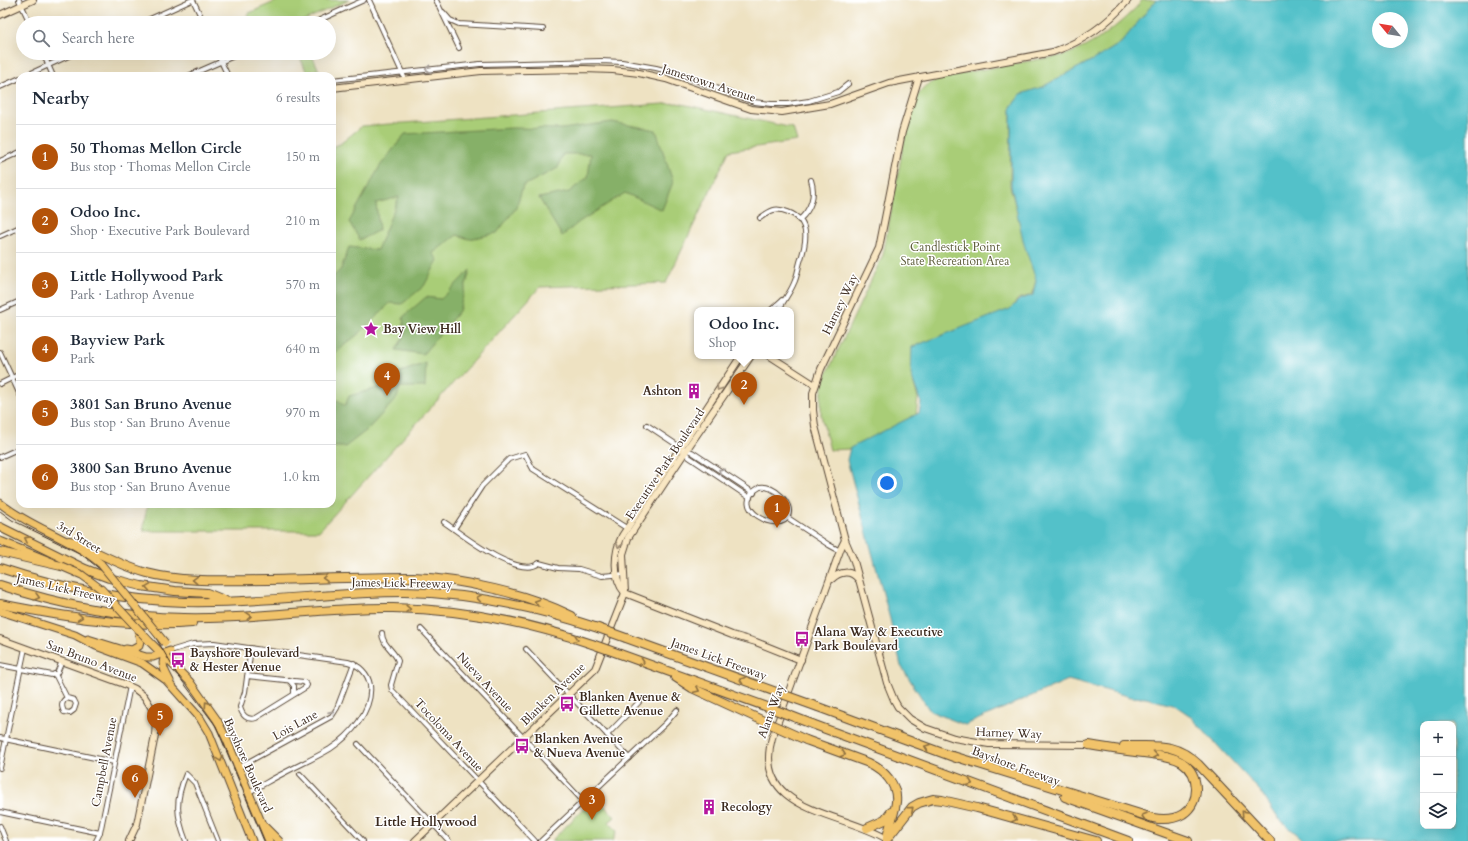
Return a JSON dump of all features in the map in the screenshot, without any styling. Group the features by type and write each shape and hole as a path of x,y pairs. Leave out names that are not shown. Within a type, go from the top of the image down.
{"highway":[{"path":"0,527 85,569 109,578 147,587 207,593 226,601"},
{"path":"69,541 75,542 132,568 176,578 223,580 413,577 451,580 488,588 548,605 598,628"},
{"path":"0,552 62,566"},
{"name":"James Lick Freeway","path":"0,568 51,584 111,596 175,602 226,601 405,592 475,598 509,604 598,628 837,714"},
{"name":"James Lick Freeway","path":"0,585 57,602 114,612 172,618 230,617 369,609 427,610 473,615 519,623 553,632 620,654 828,729 1128,841"},
{"path":"0,604 58,614 140,623 176,624 230,617"},
{"path":"664,670 692,688 806,740 874,766 885,774 894,788 892,810 885,820 868,828"},
{"name":"Bayshore Freeway","path":"837,714 1188,841"},
{"path":"952,756 1157,819 1168,820 1175,818 1183,814 1193,802 1196,795 1195,780 1188,767 1176,759 1089,745"},
{"path":"1089,745 1169,747 1181,751 1198,764 1270,841"},
{"path":"887,840 889,826 896,802 894,788 891,782"},
{"path":"887,840 912,807 919,803 933,799 977,808 1096,841"}],"main road":[{"name":"3rd Street","path":"0,503 16,515 69,541 92,556 101,564 165,643 166,653"},
{"name":"Bayshore Boulevard","path":"0,541 62,566 82,576 101,589 117,604 150,642 166,653 197,690 217,720 269,841"},
{"name":"Bayshore Boulevard","path":"0,611 75,636 96,646 142,663 162,677 200,718 209,733 252,841"},
{"path":"122,649 136,649 140,640 138,630"},
{"path":"75,636 98,641 146,657 153,657 166,653"},
{"path":"166,653 162,659 163,667 177,692"},
{"path":"262,824 279,841"}],"street":[{"path":"0,15 20,3 33,0"},
{"path":"157,16 193,0 201,16"},
{"path":"329,16 364,0"},
{"path":"369,0 405,79"},
{"path":"436,0 459,48"},
{"name":"Jamestown Avenue","path":"336,88 466,72 598,69 639,73 689,86 743,106 759,110 782,112 830,104 889,83 969,67 1038,56 1063,48 1090,34 1128,0"},
{"path":"20,3 26,16"},
{"path":"443,12 450,20 459,24 543,28"},
{"path":"46,60 52,72"},
{"path":"34,72 60,60"},
{"path":"197,72 221,61 226,72"},
{"path":"562,70 563,62"},
{"name":"Jamestown Avenue","path":"336,80 466,65 622,62 679,74 754,102 771,104 788,104 809,101 838,92 848,84"},
{"path":"466,65 466,72"},
{"name":"Harney Way","path":"918,77 902,132 879,248 821,369 815,385 812,402 815,426 845,540 854,561 891,693 898,707 910,719 925,728 954,738 977,743 1089,745"},
{"path":"0,87 16,80"},
{"path":"0,161 16,154"},
{"path":"799,220 808,210 813,200 814,187 811,180"},
{"path":"760,218 771,210 781,209 790,213 799,220 805,231 806,242 794,283 780,307"},
{"path":"0,236 16,229"},
{"path":"775,307 784,299"},
{"path":"0,310 16,303"},
{"path":"0,352 16,386"},
{"name":"Executive Park Boulevard","path":"625,593 620,585 617,575 617,547 626,528 738,359"},
{"name":"Executive Park Boulevard","path":"625,593 623,560 624,548 632,531 750,359"},
{"path":"775,359 815,385"},
{"path":"0,384 16,376"},
{"path":"647,425 686,451 692,452 754,493"},
{"path":"0,457 16,450"},
{"path":"686,451 689,457 750,498"},
{"path":"454,529 482,486 509,459 525,454 533,469 632,531"},
{"path":"763,487 771,488 780,495 788,509 788,518 782,522 765,521 751,511 749,505 750,498 757,489 763,487"},
{"path":"788,518 829,545 849,556 854,561"},
{"path":"444,522 496,557 506,562 532,567 539,563 558,568 579,569 602,576 624,574"},
{"path":"840,551 845,540"},
{"name":"Alana Way","path":"840,551 770,745 769,763 772,777 779,788 794,801 868,828 887,840"},
{"path":"829,583 835,576 843,572 855,575 860,581"},
{"path":"625,593 801,660"},
{"name":"Blanken Avenue","path":"415,841 591,675 599,663 625,593"},
{"name":"Nueva Avenue","path":"421,629 583,801"},
{"name":"Tocoloma Avenue","path":"382,633 384,642 398,661 391,684 392,690 535,841"},
{"name":"San Bruno Avenue","path":"0,639 130,686 148,701 154,714 156,728 137,824 128,841"},
{"path":"166,653 193,644 204,643 251,648 354,663 366,674 370,686 369,702 355,726 348,734 329,749 249,792"},
{"path":"0,768 25,648"},
{"path":"247,676 304,682 307,685 292,697 256,718 250,719 244,715 240,706 245,692 247,676 251,648"},
{"path":"526,649 629,758"},
{"path":"0,665 50,675 55,674 58,671 62,661"},
{"name":"Lois Lane","path":"238,767 332,716 337,708 354,663"},
{"path":"55,674 67,698"},
{"path":"286,680 294,686 294,694"},
{"name":"Campbell Avenue","path":"96,841 100,833 130,686"},
{"path":"607,735 640,702"},
{"path":"541,841 678,710"},
{"path":"0,738 114,762"},
{"path":"358,744 449,841"},
{"path":"186,841 179,822 178,809 183,781 186,774 195,783 218,841"},
{"path":"300,774 363,841"},
{"path":"0,812 100,833"},
{"path":"0,826 6,841"}],"green space":[{"path":"279,0 349,0 314,16 248,16 247,14"},
{"name":"Candlestick Point State Recreation Area","path":"1142,0 1156,0 1121,43 1042,87 1021,94 1011,107 1010,186 1036,280 1032,295 1018,299 1011,310 912,347 913,380 918,398 916,415 849,449 830,450 821,415 821,398 824,380 883,255 907,125 911,107 917,96 925,87 946,76 1052,58 1076,51 1097,40 1116,26"},
{"path":"301,60 314,60 320,72 317,72 316,69 307,72"},
{"path":"677,103 793,128 797,141 729,151 666,283 540,287 319,531 143,531 146,508 336,508 336,146 340,144 362,126"},
{"path":"612,122 656,130 673,182 662,210 625,193 579,222 562,236 539,198 569,192 588,177 591,154 563,154 558,168 523,186 516,208 497,233 469,239 457,235 433,253 438,260 424,286 402,304 390,303 361,332 336,352 336,274 341,269 349,247 377,250 399,197 376,203 379,230 360,240 349,222 380,166 405,134 513,128 562,129"},
{"path":"470,270 459,311 423,354 396,350 405,334 403,317 426,297 441,299"},
{"path":"426,363 425,387 400,387 397,398 367,430 345,447 336,447 336,401 338,400 345,406 349,396 381,387 384,378"},
{"path":"596,797 615,817 609,822 617,831 613,841 551,841"}],"water":[{"path":"1156,0 1468,0 1468,841 1305,841 1278,818 1260,791 1189,715 1176,706 1146,698 1131,697 1068,680 965,725 930,711 901,666 890,619 847,460 850,448 919,413 921,403 911,375 912,347 1010,309 1019,300 1033,295 1036,280 1024,244 1011,186 1011,107 1021,94 1042,87 1121,43"}],"tram line":[{"path":"0,511 12,520 81,554 106,574 153,633 177,674 216,726 264,841"}],"place":[{"name":"Bay View Hill","path":"371,329"},
{"name":"Ashton","path":"694,391"},
{"name":"Bayview Park","path":"387,396"},
{"name":"Odoo Inc.","path":"744,405"},
{"name":"50 Thomas Mellon Circle","path":"777,528"},
{"name":"Alana Way & Executive Park Boulevard","path":"802,639"},
{"name":"Bayshore Boulevard & Hester Avenue","path":"178,660"},
{"name":"Blanken Avenue & Gillette Avenue","path":"567,704"},
{"name":"3801 San Bruno Avenue","path":"160,736"},
{"name":"Blanken Avenue & Nueva Avenue","path":"522,746"},
{"name":"3800 San Bruno Avenue","path":"135,798"},
{"name":"Recology","path":"709,807"},
{"name":"Little Hollywood Park","path":"592,820"}],"district":[{"name":"Little Hollywood","path":"426,822"}]}
